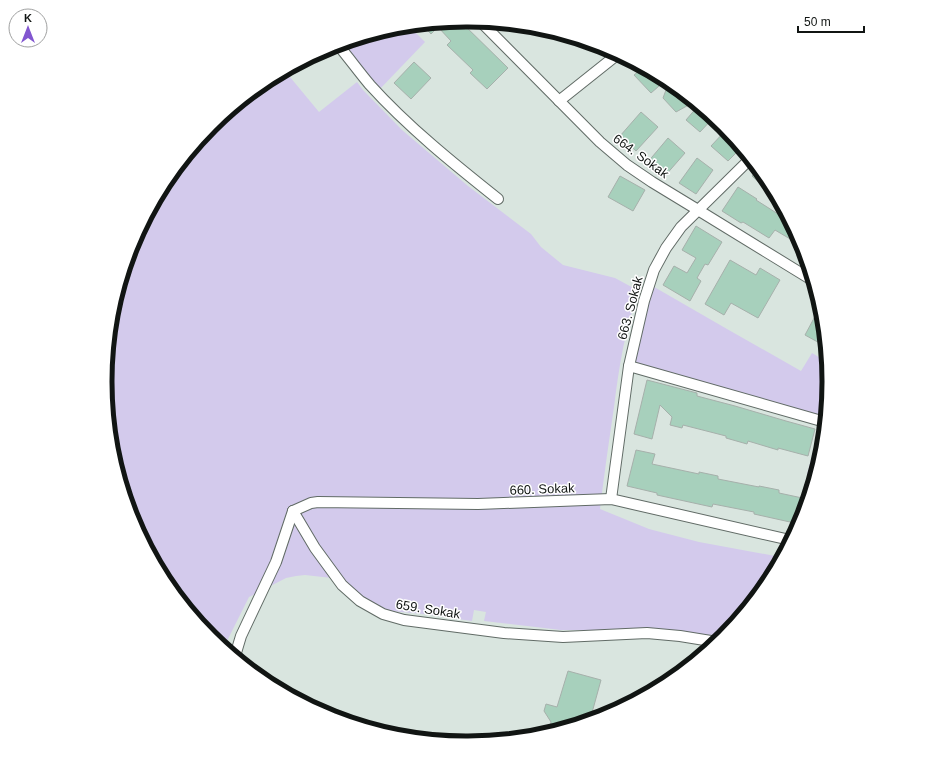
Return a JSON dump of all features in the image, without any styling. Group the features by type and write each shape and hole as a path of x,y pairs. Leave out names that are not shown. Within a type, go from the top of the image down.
{"street":[{"name":"664. Sokak","path":"487,28 558,101 600,142 627,165 652,182 805,276"},
{"path":"342,50 370,85 410,125 498,199"},
{"path":"558,101 612,58"},
{"name":"663. Sokak","path":"611,499 629,366 644,302 654,270 666,248 681,227 746,163"},
{"path":"629,366 819,421"},
{"name":"660. Sokak","path":"293,511 311,503 318,502 478,504 611,499 785,539"},
{"path":"237,651 241,636 276,562 293,511"},
{"name":"659. Sokak","path":"293,511 315,548 342,585 360,601 383,614 404,620 504,633 563,637 647,633 709,641"}],"shaded area":[{"path":"414,31 425,42 377,92 342,50 375,39"},
{"path":"288,75 319,112 357,82 402,130 468,186 531,234 541,247 563,265 615,278 639,291 626,333 620,362 600,509 649,529 699,542 776,556 762,578 734,615 710,639 608,630 561,630 484,621 486,612 474,610 472,621 424,614 380,610 372,607 341,579 305,575 286,578 249,597 227,642 200,615 172,578 149,538 131,495 119,451 113,405 113,358 119,312 131,268 139,246 160,204 186,166 216,131 251,100"},
{"path":"649,284 801,371 812,353 821,358 822,382 819,420 629,366"},
{"path":"816,441 809,474 807,474"}],"building":[{"path":"466,27 508,68 487,89 470,73 473,70 447,45 451,41 439,28"},
{"path":"427,29 436,29 431,34"},
{"path":"414,62 431,78 411,99 394,83"},
{"path":"639,71 661,85 651,93 634,75"},
{"path":"666,89 689,105 676,112 663,98"},
{"path":"695,110 709,122 700,132 686,120"},
{"path":"641,112 658,127 636,151 620,136"},
{"path":"722,135 737,152 728,161 711,146"},
{"path":"668,138 685,153 664,177 647,163"},
{"path":"697,158 713,170 696,194 679,183"},
{"path":"754,174 762,185 752,176"},
{"path":"620,176 645,190 633,211 608,197"},
{"path":"738,187 780,215 792,240 775,230 769,238 722,211"},
{"path":"696,226 722,242 708,265 705,264 697,278 701,281 690,301 663,285 674,266 687,273 696,258 682,250"},
{"path":"730,260 756,275 760,268 780,280 758,318 731,303 724,315 705,304"},
{"path":"815,315 819,343 805,335"},
{"path":"647,380 697,393 697,396 815,429 808,456 778,448 778,450 748,441 747,444 726,438 726,436 683,425 682,428 670,425 672,417 660,405 652,439 634,434"},
{"path":"636,450 655,454 652,464 699,474 699,472 718,476 718,479 779,490 779,493 802,498 792,523 754,514 754,512 713,504 712,507 657,495 657,493 627,486"},
{"path":"568,671 601,680 592,713 550,726 551,722 544,711 546,704 557,707"}]}
